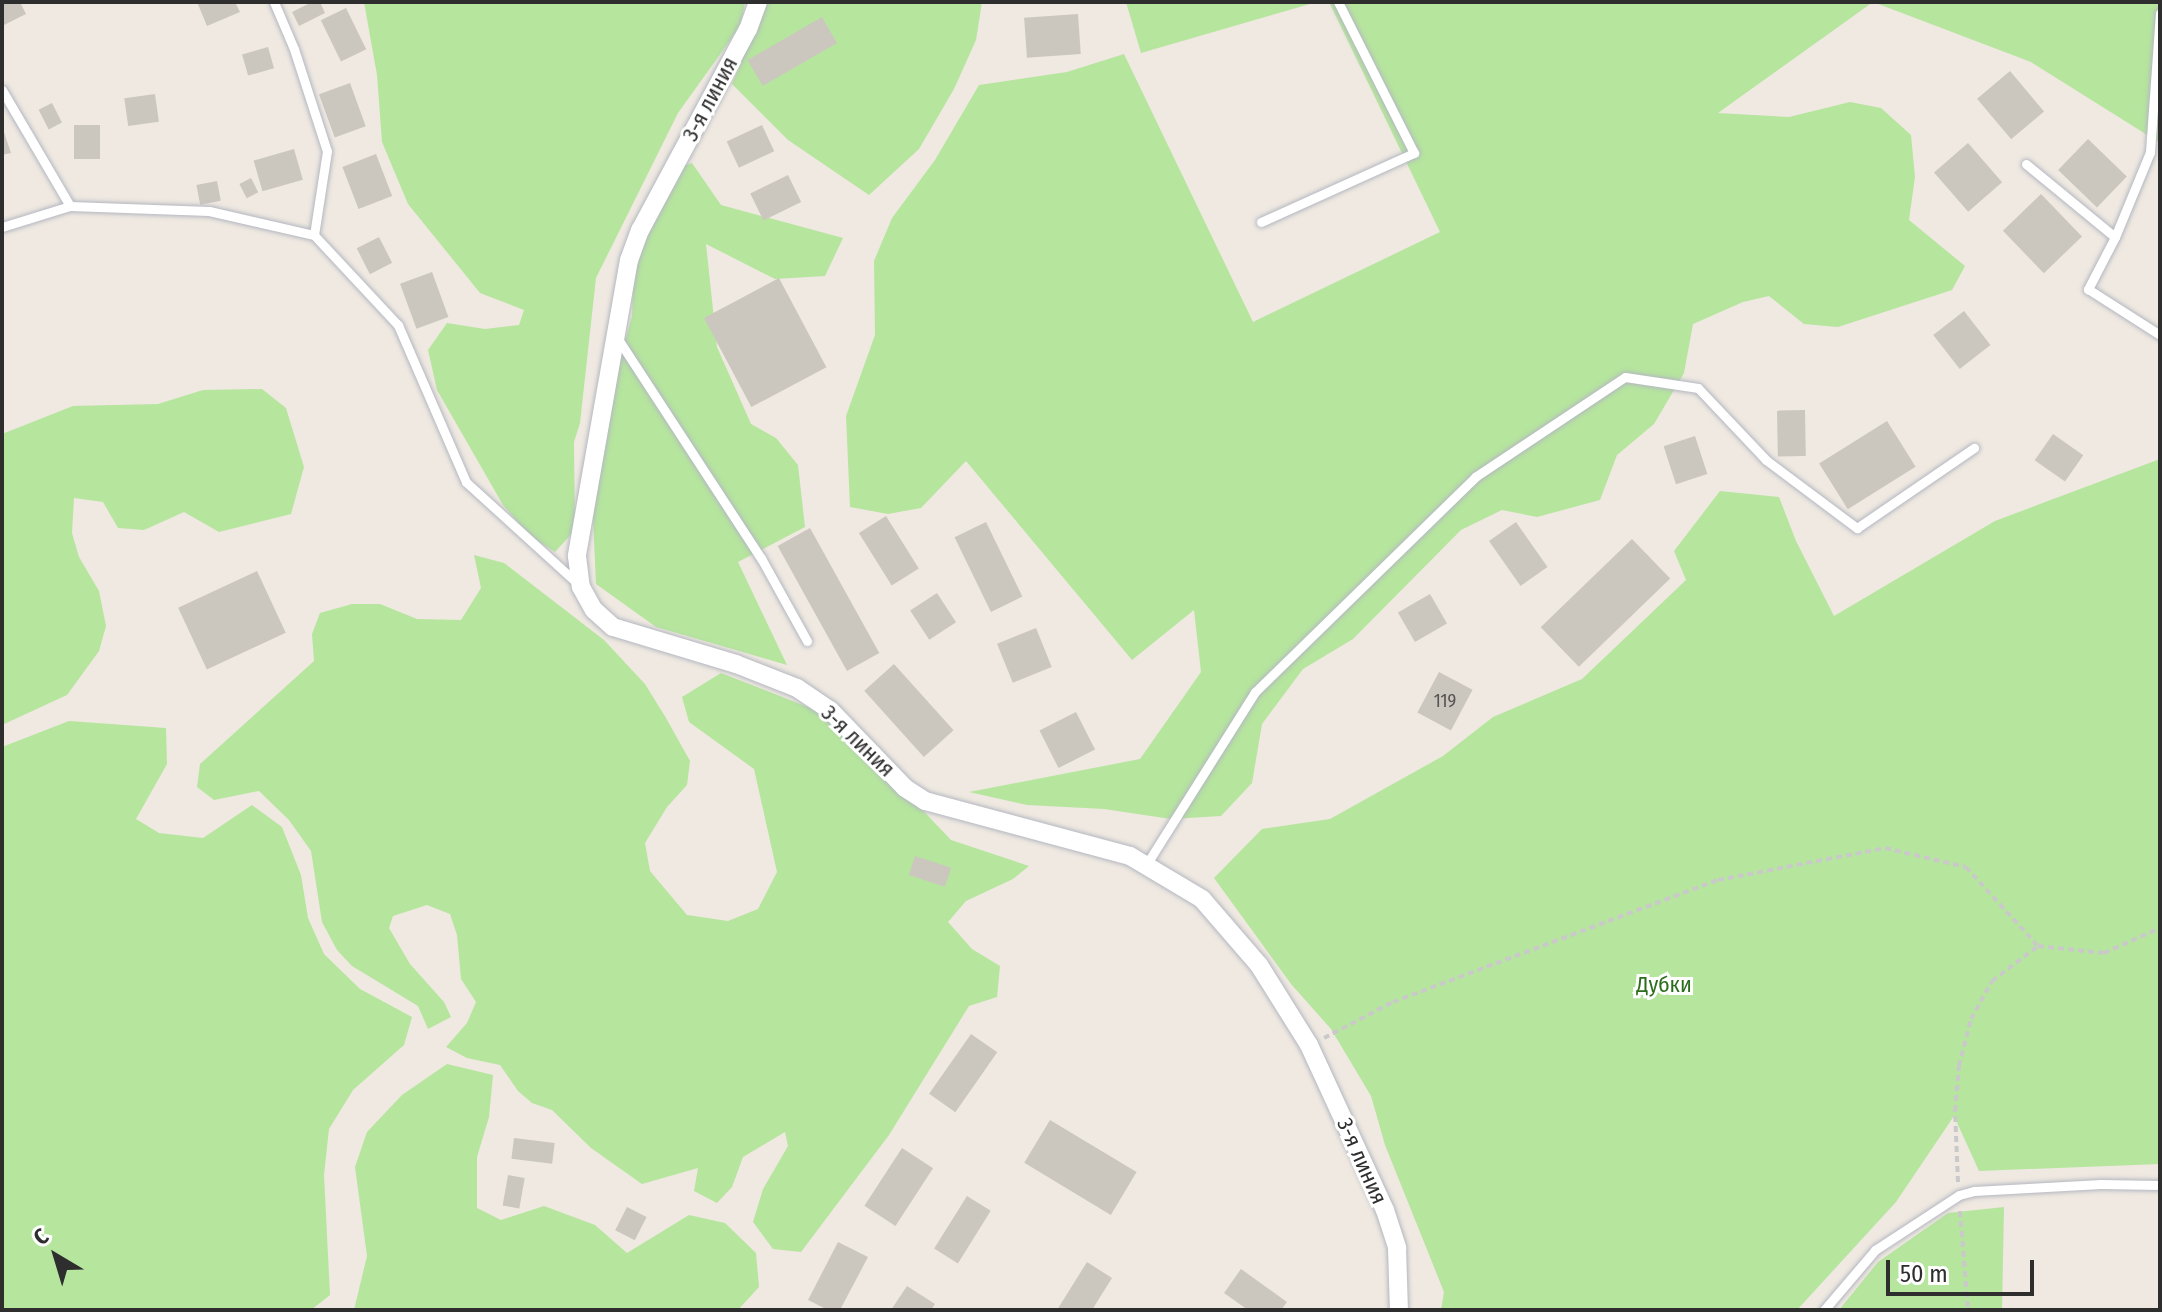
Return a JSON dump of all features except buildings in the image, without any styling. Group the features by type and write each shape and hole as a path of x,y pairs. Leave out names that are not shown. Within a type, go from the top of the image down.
{"street":[{"name":"3-я линия","path":"758,2 748,29 640,230 629,260 577,556 581,587 594,610 613,627 736,664 797,688 830,710 905,788 925,801 1130,856 1183,885 1222,918 1259,965 1309,1045 1385,1210 1397,1248 1399,1310"}],"lane":[{"path":"274,2 294,49 327,151 314,235"},
{"path":"1261,222 1414,153 1338,2"},
{"path":"2160,13 2150,152 2115,237 2088,289 2160,335"},
{"path":"2,90 70,206"},
{"path":"2026,164 2115,237"},
{"path":"2,227 70,206 209,211 314,235 398,325 466,482 581,587"},
{"path":"616,335 761,558 807,641"},
{"path":"1146,865 1255,692 1475,477 1625,377 1698,388 1766,460 1857,528 1974,448"},
{"path":"1824,1310 1875,1250 1959,1195 1974,1191 2101,1184 2160,1185"}],"path":[{"path":"1309,1045 1393,1002 1718,880 1885,848 1966,867 2038,946 2104,953 2160,928"},
{"path":"1968,1310 1955,1111 1959,1066 1971,1019 1992,981 2038,946"}],"green space":[{"path":"364,2 745,2 741,25 678,113 596,278 580,423 574,442 575,530 555,552 530,536 503,505 437,390 428,350 447,323 485,329 519,325 524,310 480,293 408,204 382,142 377,75"},
{"path":"766,2 982,2 976,40 954,89 919,149 869,195 788,140 732,84"},
{"path":"1126,2 1317,2 1141,53"},
{"path":"1329,2 1873,2 1718,113 1789,117 1850,102 1881,108 1911,135 1915,177 1909,220 1965,266 1952,290 1838,327 1804,324 1769,296 1743,302 1693,324 1684,373 1654,424 1617,455 1600,500 1537,517 1502,510 1461,530 1353,639 1303,669 1262,724 1252,783 1221,816 1171,819 1104,809 1027,805 969,792 1140,759 1201,672 1194,610 1132,660 966,461 921,508 888,514 850,507 846,416 875,335 874,261 892,218 935,160 979,85 1067,72 1124,54 1253,322 1440,232"},
{"path":"1873,2 2160,2 2160,143 2031,62"},
{"path":"692,163 721,205 843,238 825,276 775,279 706,244 717,347 751,424 776,438 798,465 805,527 738,562 787,665 656,627 596,584 593,518 601,430 632,316 634,266 679,167"},
{"path":"262,389 286,408 304,467 291,514 219,532 184,512 144,530 118,528 103,502 74,498 72,533 79,557 99,591 106,626 99,651 67,695 2,725 2,434 73,406 158,404 203,390"},
{"name":"Дубки","path":"2160,459 2160,1164 1979,1171 1954,1116 1896,1202 1797,1310 1441,1310 1444,1292 1385,1145 1371,1096 1331,1029 1291,984 1214,878 1262,829 1330,819 1443,756 1493,717 1582,679 1686,580 1674,551 1720,491 1779,497 1796,541 1834,616 1995,521"},
{"path":"474,555 504,563 604,640 645,684 666,718 690,761 687,785 667,807 645,843 650,871 687,915 728,921 758,909 777,872 754,769 689,722 682,697 721,673 818,711 893,779 951,840 1029,866 1013,879 966,901 948,922 972,949 1000,966 997,997 969,1006 889,1135 801,1252 773,1249 753,1222 763,1189 788,1146 785,1132 743,1157 732,1187 717,1203 694,1191 698,1168 642,1184 591,1148 552,1110 532,1103 518,1091 500,1065 467,1058 446,1047 467,1023 476,1002 461,979 457,935 450,914 427,905 393,916 389,928 410,964 444,1002 451,1017 428,1029 418,1006 352,966 337,950 322,922 311,851 289,820 259,791 214,800 197,787 200,764 314,661 312,634 320,613 352,604 380,604 417,619 461,620 481,588"},
{"path":"69,721 166,728 167,764 136,819 159,833 203,838 252,805 282,827 301,875 308,918 324,954 360,989 412,1017 404,1045 353,1090 329,1129 324,1175 330,1295 311,1310 2,1310 2,747"},
{"path":"447,1064 493,1075 489,1117 477,1157 477,1208 501,1220 544,1206 595,1225 627,1253 689,1215 725,1223 756,1253 759,1287 738,1310 354,1310 367,1256 355,1167 367,1132 402,1095"},
{"path":"2004,1207 2002,1310 1839,1310 1878,1262 1948,1213"}]}
